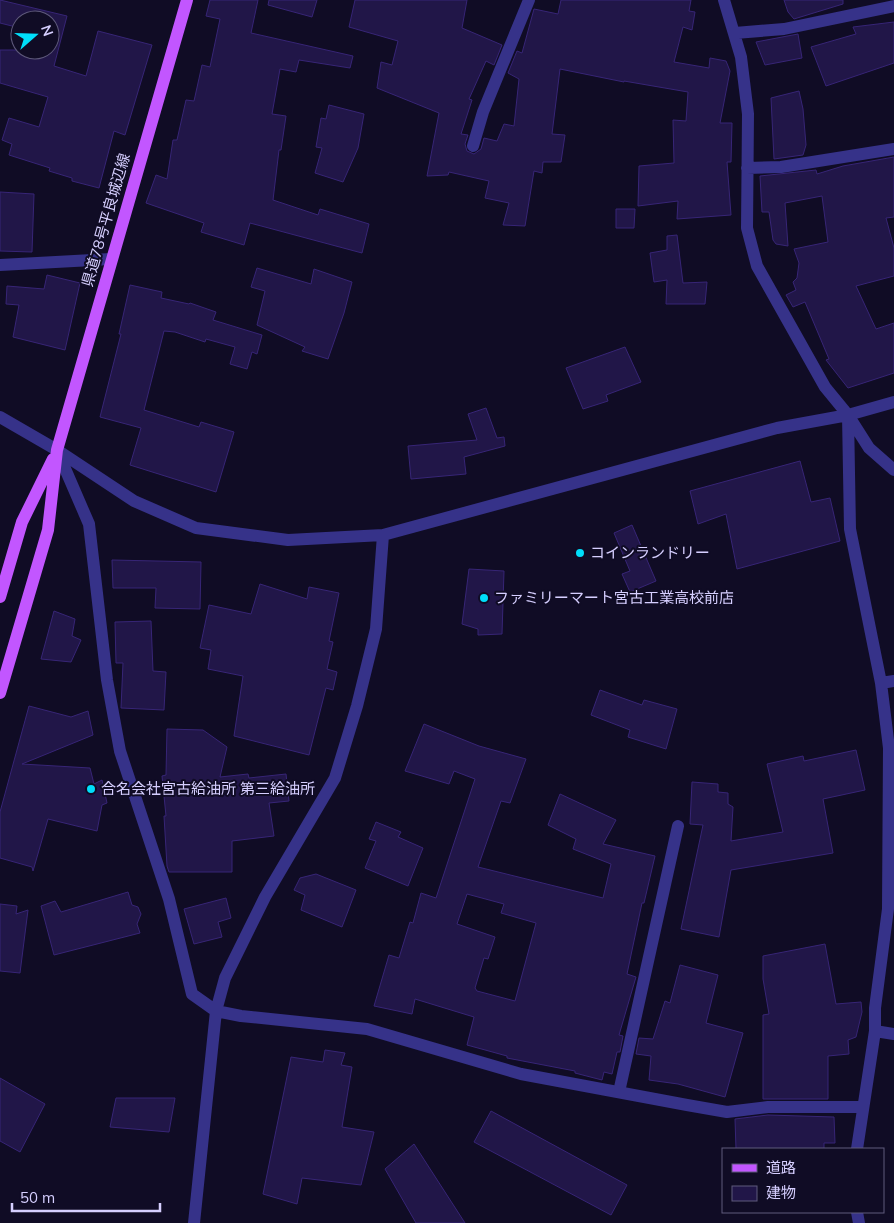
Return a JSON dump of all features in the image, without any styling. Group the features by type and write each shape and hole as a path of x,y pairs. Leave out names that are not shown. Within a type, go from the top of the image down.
{"main road":[{"name":"県道78号平良城辺線","path":"0,693 48,530 57,450 187,0"},
{"name":"県道78号平良城辺線","path":"0,597 22,522 57,450"}],"street":[{"path":"473,146 486,104 529,0"},
{"path":"724,0 742,57 748,114 747,228 757,266 825,386 848,415 868,448 894,470"},
{"path":"735,33 784,28 894,6"},
{"path":"747,168 781,167 894,149"},
{"path":"0,265 111,259"},
{"path":"0,417 57,450 134,501 196,528 288,540 383,535 777,428 848,415 894,402"},
{"path":"848,415 850,529 881,683 889,748 890,855 888,909 875,1008 875,1031 857,1148"},
{"path":"57,450 89,524 107,680 120,751 169,899 192,994 216,1011 241,1016 367,1029 521,1074 727,1112 768,1107 862,1107"},
{"path":"194,1223 216,1011 225,978 265,897 335,778 357,706 376,629 383,535"},
{"path":"881,683 894,681"},
{"path":"619,1092 678,826"},
{"path":"875,1031 894,1034"}],"building":[{"path":"0,0 42,10 10,10 10,26 0,23"},
{"path":"210,0 258,0 251,33 353,56 350,68 299,60 296,72 280,69 272,114 286,116 281,150 279,150 273,200 318,215 320,209 369,224 362,253 250,223 244,245 201,232 204,223 146,203 156,175 167,179 173,140 177,140 186,100 194,101 202,65 210,67 220,19 206,16"},
{"path":"269,0 317,0 312,17 268,5"},
{"path":"355,0 467,0 462,28 502,45 494,65 486,61 469,99 472,100 461,134 468,135 465,144 467,151 474,154 481,149 484,138 497,141 504,124 514,126 519,79 508,73 517,51 522,53 534,9 558,14 561,0 691,0 689,11 695,12 692,30 683,27 674,62 709,68 710,58 726,61 730,71 720,123 732,123 731,162 727,162 731,215 677,219 678,201 638,206 639,166 674,163 673,120 686,121 688,92 560,69 552,134 565,135 561,162 543,162 542,173 534,171 525,226 503,225 509,203 485,198 489,181 449,172 448,175 427,176 439,113 377,88 381,62 392,65 398,41 349,27"},
{"path":"784,0 843,0 843,4 794,19 788,12"},
{"path":"60,14 67,16 60,43"},
{"path":"894,22 894,63 826,86 811,47 856,34 853,27"},
{"path":"98,31 152,45 125,135 114,131 99,188 72,181 72,178 49,171 50,168 9,155 12,144 2,140 9,118 39,127 48,97 0,83 0,50 10,50 10,60 56,60 54,66 86,76"},
{"path":"798,34 802,58 765,65 756,42"},
{"path":"799,91 803,109 806,145 803,155 774,159 771,98"},
{"path":"329,105 364,114 358,148 343,182 315,173 322,148 316,147 321,118 326,119"},
{"path":"894,157 894,217 886,218 894,248 894,276 856,286 876,329 894,323 894,373 848,388 826,360 829,359 805,302 793,307 786,295 796,290 793,282 797,278 799,263 794,249 828,242 822,196 785,203 788,246 776,244 773,240 769,212 762,212 760,176 816,170 817,174 843,166"},
{"path":"0,192 34,194 32,252 0,251"},
{"path":"616,209 635,209 634,228 616,228"},
{"path":"677,235 683,283 707,282 705,304 666,304 667,280 654,282 650,253 667,250 667,236"},
{"path":"257,268 311,284 314,269 352,282 344,313 328,359 302,351 305,347 257,325 265,291 251,287"},
{"path":"47,275 80,283 65,350 13,337 19,305 6,304 7,286 44,289"},
{"path":"130,285 162,292 161,298 190,303 216,312 213,320 262,335 257,354 252,352 247,369 230,364 235,347 206,339 205,342 175,332 164,331 144,410 199,427 201,422 234,432 216,492 130,465 141,428 100,417 121,334 119,334"},
{"path":"625,347 641,382 606,395 608,401 583,409 566,368"},
{"path":"486,408 497,438 504,437 505,446 464,457 466,474 411,479 408,446 477,440 468,414"},
{"path":"800,461 811,502 830,498 840,541 737,569 726,514 698,524 690,491"},
{"path":"632,525 656,581 630,592 622,574 630,571 614,533"},
{"path":"112,560 201,562 200,609 155,608 156,588 113,588"},
{"name":"ファミリーマート宮古工業高校前店","path":"469,569 504,571 502,634 478,635 478,629 462,624"},
{"path":"260,584 307,599 309,587 339,593 329,641 333,642 327,669 337,672 333,690 326,688 309,755 234,736 243,676 208,669 211,650 200,648 209,605 251,614"},
{"path":"54,611 75,619 72,636 81,640 71,662 41,659"},
{"path":"151,621 153,671 166,672 164,710 121,708 123,663 116,663 115,622"},
{"path":"600,690 642,705 644,700 677,709 666,749 628,737 630,730 591,715"},
{"path":"29,706 71,717 88,711 93,735 22,764 90,768 94,784 102,780 107,803 102,805 97,831 48,819 33,871 32,867 0,858 0,812"},
{"path":"424,724 479,746 526,759 510,803 501,801 478,867 603,898 611,864 573,849 576,839 548,825 560,794 616,820 603,844 655,856 644,903 642,903 627,974 636,977 619,1035 623,1036 620,1052 617,1052 612,1074 604,1072 602,1080 575,1073 575,1071 507,1058 507,1056 467,1045 474,1017 415,999 412,1014 374,1006 389,955 399,958 410,922 413,923 421,893 436,898 475,779 454,771 449,784 405,771","holes":["467,894 504,904 501,913 536,923 515,1001 477,991 475,988 484,958 488,959 495,937 457,924"]},
{"path":"167,729 203,730 227,747 220,777 248,774 249,778 286,774 289,801 269,803 274,836 232,841 232,872 169,872 167,866 164,816 166,816 162,776 166,775"},
{"path":"856,750 865,790 823,799 833,853 731,870 719,937 681,929 703,825 690,824 692,782 718,784 718,792 728,793 728,804 733,807 731,841 783,832 767,764 803,756 804,761"},
{"path":"376,822 401,832 398,837 423,848 408,886 365,868 376,841 369,839"},
{"path":"316,874 356,890 342,927 301,910 305,895 294,890 300,878"},
{"path":"128,892 132,905 138,907 141,914 137,924 140,933 54,955 41,906 55,901 61,912"},
{"path":"226,898 231,918 218,922 222,937 194,944 184,909"},
{"path":"0,904 17,906 16,914 28,910 20,973 0,971"},
{"path":"825,944 836,1004 861,1002 862,1012 856,1037 848,1040 849,1054 828,1056 828,1099 763,1099 763,1015 769,1014 763,979 763,956"},
{"path":"680,965 718,975 706,1023 743,1033 725,1097 678,1084 649,1080 651,1056 636,1054 639,1038 653,1039 665,1001 670,1003"},
{"path":"325,1050 345,1053 341,1065 352,1067 342,1127 374,1132 361,1185 302,1178 297,1204 263,1194 291,1057 323,1062"},
{"path":"0,1078 45,1104 20,1152 0,1141"},
{"path":"116,1098 175,1098 169,1132 110,1127"},
{"path":"491,1111 627,1185 611,1215 474,1142"},
{"path":"768,1115 834,1117 835,1143 824,1143 824,1148 736,1148 735,1119"},
{"path":"414,1144 465,1223 416,1223 385,1169"}],"place":[{"name":"コインランドリー","path":"580,553"},
{"name":"ファミリーマート宮古工業高校前店","path":"484,598"},
{"name":"合名会社宮古給油所 第三給油所","path":"91,789"}]}
